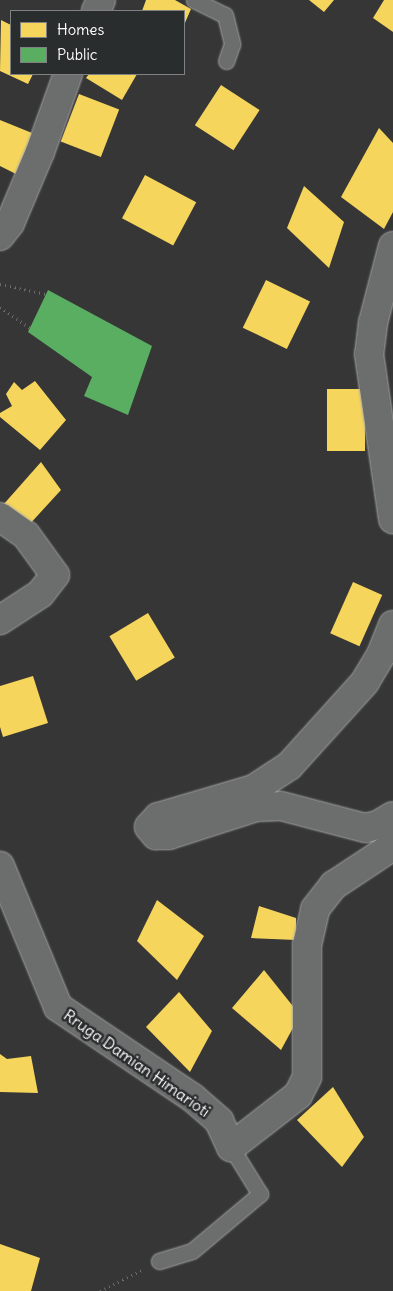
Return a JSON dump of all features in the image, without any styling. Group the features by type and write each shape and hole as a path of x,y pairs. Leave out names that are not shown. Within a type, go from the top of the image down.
{"street":[{"path":"0,236 10,223 40,152 68,75"},
{"path":"393,246 373,323 369,354 393,519"},
{"path":"0,517 26,535 54,575 40,594 0,620"},
{"path":"393,625 381,655 365,682 289,766 254,789 158,818 149,827 156,835 169,835 256,807 281,806 365,828 378,825 393,816"},
{"path":"231,1147 298,1095 307,1077 308,945 315,909 334,885 393,846"},
{"name":"Rruga Damian Himarioti","path":"0,866 58,1007 66,1015 86,1023 193,1098 219,1121 231,1147"}],"lane":[{"path":"194,0 225,15 232,44 226,61"},
{"name":"Rruga Damian Himarioti","path":"159,1261 192,1251 260,1194 231,1147"}],"path":[{"path":"0,284 46,294"},
{"path":"0,306 30,328"},
{"path":"100,1291 159,1261"}],"building: Homes":[{"path":"146,0 175,0 191,9 185,23 185,10 142,10"},
{"path":"309,0 334,0 324,12"},
{"path":"384,0 393,0 393,32 373,18"},
{"path":"1,20 10,24 10,75 32,75 28,84 0,71"},
{"path":"88,75 136,75 122,100 86,78"},
{"path":"221,85 260,110 233,150 195,125"},
{"path":"79,94 119,109 101,157 61,142"},
{"path":"0,120 32,133 18,175 0,166"},
{"path":"379,128 393,143 393,212 384,229 341,197"},
{"path":"145,175 196,202 173,245 122,218"},
{"path":"304,186 344,222 329,268 287,228"},
{"path":"266,280 310,301 287,349 243,328"},
{"path":"35,381 66,420 40,450 0,417 0,413 12,406 6,394 14,382 22,390"},
{"path":"327,389 365,389 365,451 327,451"},
{"path":"41,462 61,490 28,526 3,505"},
{"path":"353,582 382,595 359,646 330,633"},
{"path":"148,613 175,658 136,681 109,636"},
{"path":"33,676 48,723 3,737 0,727 0,686"},
{"path":"157,900 204,936 177,980 137,941"},
{"path":"259,906 296,918 296,940 251,938"},
{"path":"264,970 300,1015 281,1050 232,1008"},
{"path":"179,992 212,1031 190,1072 146,1027"},
{"path":"0,1054 7,1059 31,1056 38,1093 0,1092"},
{"path":"333,1087 364,1137 342,1167 297,1120"},
{"path":"0,1244 40,1258 31,1291 0,1291"}],"building: Public":[{"path":"48,290 152,346 128,415 84,396 92,377 28,332"}]}
